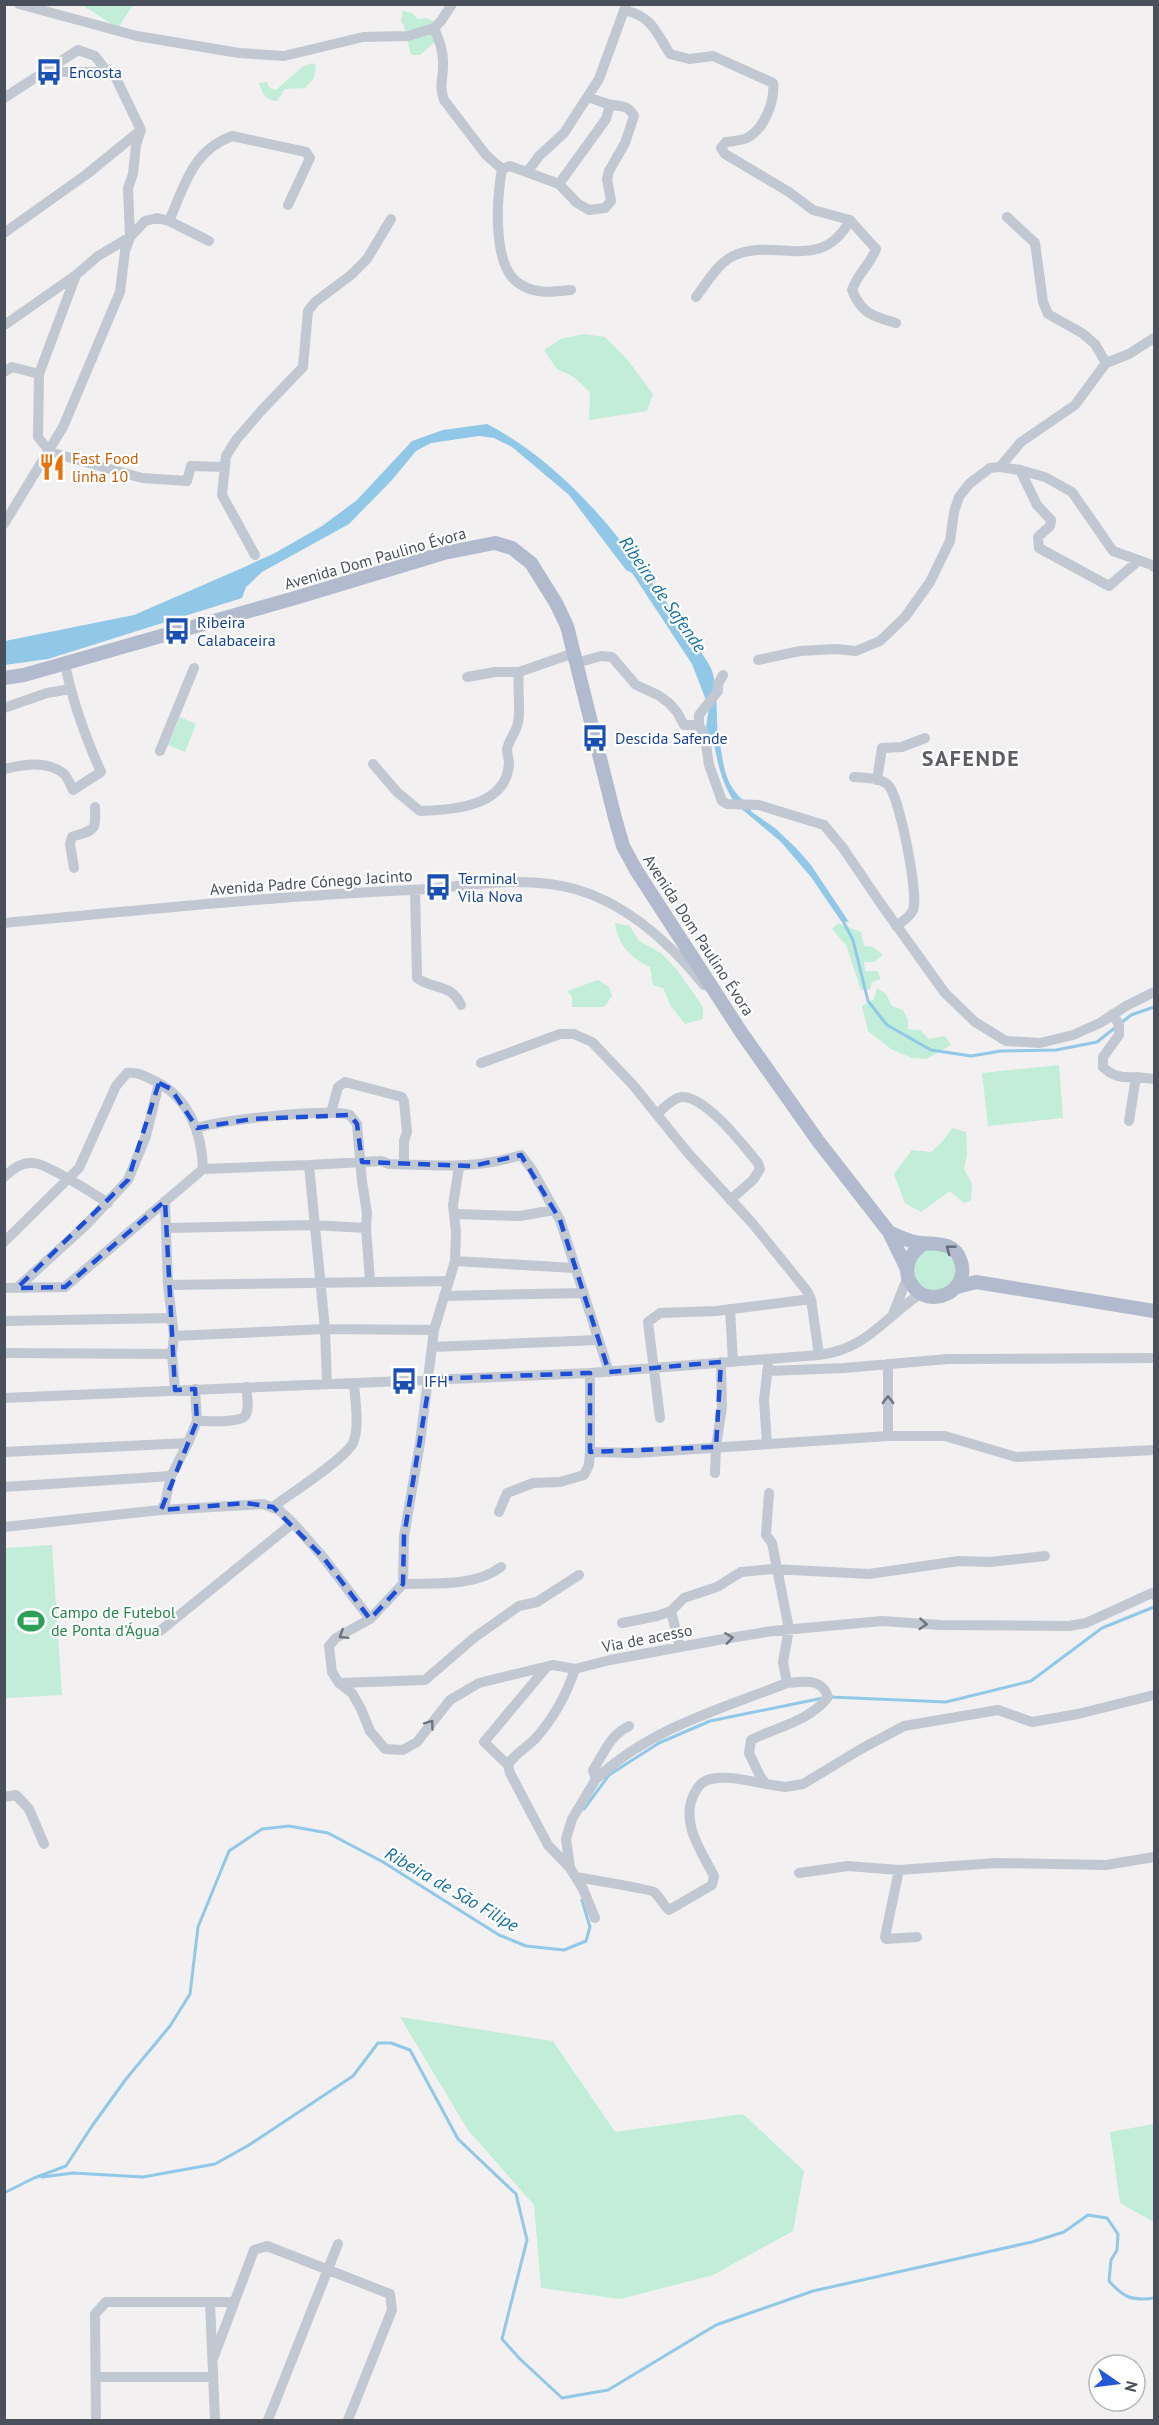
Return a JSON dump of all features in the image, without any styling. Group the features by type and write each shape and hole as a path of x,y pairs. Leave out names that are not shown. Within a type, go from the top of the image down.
{"main road":[{"name":"Avenida Dom Paulino Évora","path":"4,678 24,675 444,553 495,543 512,548 531,563 556,603 567,626 623,846 636,870 741,1032 818,1141 889,1232 908,1273"},
{"path":"889,1232 914,1242 925,1244 934,1242 951,1247 961,1262 962,1271 957,1287"},
{"path":"925,1244 911,1255 908,1273 914,1288 920,1294 936,1298 957,1287 976,1282 1155,1311"},
{"path":"962,1271 976,1282"}],"street":[{"path":"19,4 137,36 239,53 284,56 343,40 408,36 434,28 452,4"},
{"path":"528,171 539,156 564,133 599,80 625,7 652,23 670,54 689,59 713,56 773,83 772,100 761,127 745,138 726,142 721,148 725,154 789,192 813,210 850,220 876,249 872,261 857,276 852,290 859,307 873,316 896,324"},
{"path":"434,28 443,51 444,68 441,91 444,99 486,155 502,169"},
{"path":"4,98 49,72 70,54 82,50 95,56 108,73"},
{"path":"4,524 50,452 74,402 120,292 125,251 130,237 128,188 133,174 136,145 141,130 113,72 49,72"},
{"path":"502,169 510,166 559,184 577,203 589,210 605,208 611,201 607,179 609,171 625,143 634,116 632,111 623,106 610,105 588,97"},
{"path":"559,184 606,119 610,105"},
{"path":"4,233 87,174 141,130"},
{"path":"169,221 193,167 202,153 220,140 232,136 306,152 310,158 288,205"},
{"path":"502,169 497,224 507,270 517,282 546,293 571,290"},
{"path":"1007,216 1035,243 1043,302 1048,314 1082,333 1095,344 1106,363"},
{"path":"5,324 76,275 98,256 130,237 145,221 157,218 169,221 209,241"},
{"path":"255,555 222,495 226,456 236,440 303,367 308,311 315,302 351,275 367,259 391,219"},
{"path":"696,297 722,263 734,255 749,251 799,251 819,248 842,235 850,220"},
{"path":"76,275 39,374 38,437 50,452 142,478 187,481 191,466 224,467"},
{"path":"1000,467 1021,442 1075,405 1106,363 1130,354 1155,338"},
{"path":"4,372 12,367 39,374"},
{"path":"758,660 800,651 836,649 856,651 880,641 905,617 930,582 950,541 954,512 959,497 969,484 990,468 1020,470 1045,477 1072,492 1113,551 1154,565"},
{"path":"1020,470 1037,505 1051,520 1050,526 1038,537 1039,548 1109,586 1138,561"},
{"path":"467,677 495,672 519,672 575,658 612,657 636,685 669,703 684,725 699,720 718,691 718,684 723,675"},
{"path":"4,769 31,763 55,769 64,774 73,790 102,772 83,732 65,663"},
{"path":"160,751 194,668"},
{"path":"373,764 397,792 420,811 454,810 476,804 492,795 504,781 509,764 507,749 518,724 519,672"},
{"path":"4,708 47,693 70,689"},
{"path":"699,720 705,737 709,765 722,801 730,804 759,805 824,825 843,848 945,993 975,1022 1006,1041 1040,1043 1073,1035 1155,992"},
{"path":"877,780 882,748 902,747 925,738"},
{"path":"854,777 877,780 890,787 896,800 905,835 915,900 912,913 897,927"},
{"path":"74,868 70,844 72,837 93,831 96,826 94,807"},
{"name":"Avenida Padre Cónego Jacinto","path":"4,923 321,894 415,890 514,881 544,882 600,898 632,915 682,958 741,1032"},
{"path":"415,890 417,978 451,992 457,996 461,1005"},
{"path":"1113,1014 1119,1025 1119,1035 1103,1058 1103,1067 1109,1074 1123,1078 1155,1079"},
{"path":"481,1063 560,1034 574,1034 592,1042 658,1113 688,1153 753,1224 802,1285 811,1299 819,1355"},
{"path":"4,1242 79,1168 122,1077 126,1073 137,1072 171,1089 189,1112 197,1128 202,1149 203,1169"},
{"path":"1129,1121 1136,1077"},
{"path":"331,1113 338,1087 345,1082 402,1097 407,1132 404,1141 404,1164"},
{"path":"17,1288 108,1203 128,1180 146,1136 159,1083"},
{"path":"658,1113 676,1099 689,1098 712,1112 758,1163 760,1169 758,1175 730,1200"},
{"path":"197,1128 210,1124 252,1119 331,1113 350,1115 357,1124 362,1162 370,1281"},
{"path":"4,1288 65,1287 203,1169 381,1161 459,1167 495,1163 521,1155 531,1168 567,1238 574,1268 609,1372"},
{"path":"4,1177 17,1166 34,1162 108,1203"},
{"path":"309,1165 327,1383"},
{"path":"459,1167 454,1214 455,1261 434,1330 430,1379 404,1536 403,1584 467,1581 489,1575 501,1567"},
{"path":"165,1201 168,1285 174,1336 172,1354 175,1390"},
{"path":"454,1214 520,1216 554,1210"},
{"path":"166,1228 314,1225 366,1228"},
{"path":"455,1261 574,1268"},
{"path":"893,1314 908,1273"},
{"path":"168,1285 319,1281 448,1281"},
{"path":"444,1296 582,1293"},
{"path":"768,1366 849,1348 875,1331 920,1294"},
{"path":"660,1418 648,1322 653,1317 660,1313 730,1309 811,1299"},
{"path":"730,1309 733,1362"},
{"path":"4,1321 171,1318"},
{"path":"174,1336 324,1329 434,1330"},
{"path":"432,1347 598,1340"},
{"path":"4,1353 172,1354"},
{"path":"4,1398 590,1373 721,1362 768,1366 888,1364 948,1359 1155,1358"},
{"path":"715,1473 722,1407 721,1362"},
{"path":"888,1364 888,1436"},
{"path":"767,1444 764,1400 768,1366"},
{"path":"499,1512 507,1493 533,1483 561,1482 584,1475 589,1465 590,1452 590,1373"},
{"path":"273,1507 352,1445 356,1432 354,1383"},
{"path":"197,1421 239,1420 245,1416 248,1407 246,1388"},
{"path":"161,1510 165,1503 171,1476 197,1421 195,1389"},
{"path":"590,1452 613,1454 888,1436 945,1436 1016,1457 1154,1450"},
{"path":"4,1452 188,1443"},
{"path":"4,1487 171,1476"},
{"path":"769,1493 766,1536 772,1543 789,1629 783,1662 786,1683"},
{"path":"4,1527 161,1510 246,1503 263,1504 273,1507 292,1523 323,1557 370,1619"},
{"path":"160,1631 292,1523"},
{"path":"622,1623 671,1611 684,1598 717,1587 741,1572 778,1569 869,1574 959,1560 990,1562 1045,1556"},
{"path":"339,1683 425,1680 475,1637 519,1606 537,1602 579,1575"},
{"name":"Via de acesso","path":"403,1584 370,1619 336,1638 329,1646 332,1672 339,1683 352,1693 370,1731 385,1749 403,1750 417,1742 450,1700 479,1683 518,1672 545,1669 553,1665 574,1669 610,1660 789,1629 882,1621 940,1625 1069,1626 1086,1623 1154,1593"},
{"path":"671,1611 680,1647"},
{"path":"545,1669 484,1742 508,1765 514,1782 548,1845 573,1873 583,1889 595,1918"},
{"path":"508,1765 511,1759 535,1739 556,1714 574,1669"},
{"path":"573,1873 566,1839 572,1819 596,1779 618,1759 667,1729 786,1683 815,1682 826,1689 828,1697 820,1707 802,1718 752,1740 749,1753 766,1784"},
{"path":"573,1873 620,1886 648,1888 657,1894 661,1904 669,1910 712,1885 714,1876 690,1827 689,1808 699,1785 709,1779 731,1778 785,1787 803,1784 904,1726 998,1710 1032,1722 1078,1714 1155,1695"},
{"path":"596,1779 593,1770 609,1741 617,1732 629,1726"},
{"path":"4,1797 16,1795 29,1809 44,1844"},
{"path":"799,1873 848,1866 899,1870 996,1863 1106,1865 1155,1857"},
{"path":"899,1870 885,1936 886,1939 917,1937"},
{"path":"268,2421 338,2244"},
{"path":"213,2359 254,2250 267,2246 390,2294 392,2310 348,2421"},
{"path":"210,2301 215,2421"},
{"path":"96,2421 95,2314 106,2302 234,2302"},
{"path":"96,2377 213,2377"}],"highlighted area":[{"path":"159,1083 171,1089 197,1128 252,1119 350,1115 357,1124 362,1162 473,1166 521,1155 560,1220 609,1372 721,1362 716,1447 691,1450 590,1452 590,1373 430,1379 404,1536 403,1584 370,1619 323,1557 273,1507 246,1503 161,1510 197,1421 195,1389 175,1390 165,1201 65,1287 17,1288 128,1180"}],"green space":[{"path":"82,5 133,5 118,28"},
{"path":"403,11 412,13 418,19 427,18 438,24 435,42 420,55 411,55 401,21"},
{"path":"312,63 316,65 314,78 305,88 285,89 277,101 267,98 263,93 259,83 267,82 270,88 276,90 302,67"},
{"path":"584,334 605,337 626,358 653,394 647,411 589,420 590,392 574,377 557,369 544,350 561,339"},
{"path":"180,717 196,724 185,752 168,745"},
{"path":"615,923 630,926 638,940 662,954 677,970 703,1007 703,1019 685,1024 671,1006 663,988 653,985 650,967 637,959 622,944"},
{"path":"838,923 861,932 864,946 873,947 883,955 874,962 864,962 865,971 877,971 881,979 872,982 870,989 861,990 846,945 832,929"},
{"path":"598,980 609,987 612,996 604,1007 572,1007 572,997 567,991"},
{"path":"877,988 886,994 892,1006 903,1010 908,1020 908,1029 920,1030 929,1039 945,1036 951,1045 926,1059 912,1058 891,1049 868,1031 862,1006 874,999"},
{"path":"1059,1065 1063,1118 988,1126 982,1073"},
{"path":"952,1128 966,1132 967,1155 964,1169 972,1184 971,1200 964,1203 950,1191 921,1212 905,1203 894,1174 912,1150 931,1152"},
{"path":"934,1249 942,1250 949,1255 954,1262 954,1278 949,1285 942,1290 934,1291 926,1290 919,1285 914,1278 913,1270 914,1262 919,1255 926,1250"},
{"name":"Campo de Futebol de Ponta d'Água","path":"52,1545 62,1695 5,1698 5,1548"},
{"path":"400,2017 553,2041 615,2132 743,2114 804,2171 793,2231 713,2275 620,2299 541,2288 534,2205 468,2130"},
{"path":"1154,2124 1154,2222 1120,2203 1110,2132"}],"water":[{"path":"487,424 518,442 573,487 598,513 643,569 711,669 716,689 718,737 709,738 706,727 709,708 692,664 632,573 626,570 569,495 512,447 494,438 479,436 431,443 416,451 392,480 349,524 262,572 246,587 242,598 48,659 5,665 5,641 134,615 240,569 275,553 322,526 357,500 412,441 443,430"},
{"path":"714,744 720,744 729,782 744,801 733,800 729,793"},
{"path":"746,804 752,812 775,828 811,865 849,922 841,921 811,877 781,842 738,806"}],"waterway":[{"name":"Ribeira de Safende","path":"842,919 853,940 868,1001 887,1025 931,1050 971,1056 1001,1051 1056,1050 1097,1042 1116,1027"},
{"name":"Ribeira de Safende","path":"1121,1023 1131,1015 1154,1007"},
{"name":"Ribeira de São Filipe","path":"830,1697 946,1702 1031,1681 1102,1628 1154,1607"},
{"name":"Ribeira de São Filipe","path":"584,1809 609,1775 659,1743 710,1721 823,1698"},
{"name":"Ribeira de São Filipe","path":"4,2193 66,2166 126,2079 170,2026 190,1994 198,1927 229,1851 262,1829 289,1826 328,1833 383,1862 499,1935 526,1946 564,1950 586,1941 590,1927 582,1900"},
{"path":"42,2177 73,2173 143,2177 215,2164 249,2145 353,2076 378,2043 391,2043 410,2050 458,2139 516,2194 527,2240 502,2339 562,2398 608,2390 716,2325 813,2291 1032,2242 1064,2232 1088,2215 1107,2218 1118,2234 1117,2250 1111,2260 1109,2281 1129,2297 1154,2298"}],"place":[{"name":"Encosta","path":"49,72"},
{"name":"Fast Food linha 10","path":"52,467"},
{"name":"Ribeira Calabaceira","path":"177,631"},
{"name":"Descida Safende","path":"595,738"},
{"name":"Terminal Vila Nova","path":"438,887"},
{"name":"IFH","path":"404,1381"},
{"name":"Campo de Futebol de Ponta d'Água","path":"31,1621"}],"district":[{"name":"SAFENDE","path":"971,758"}]}
